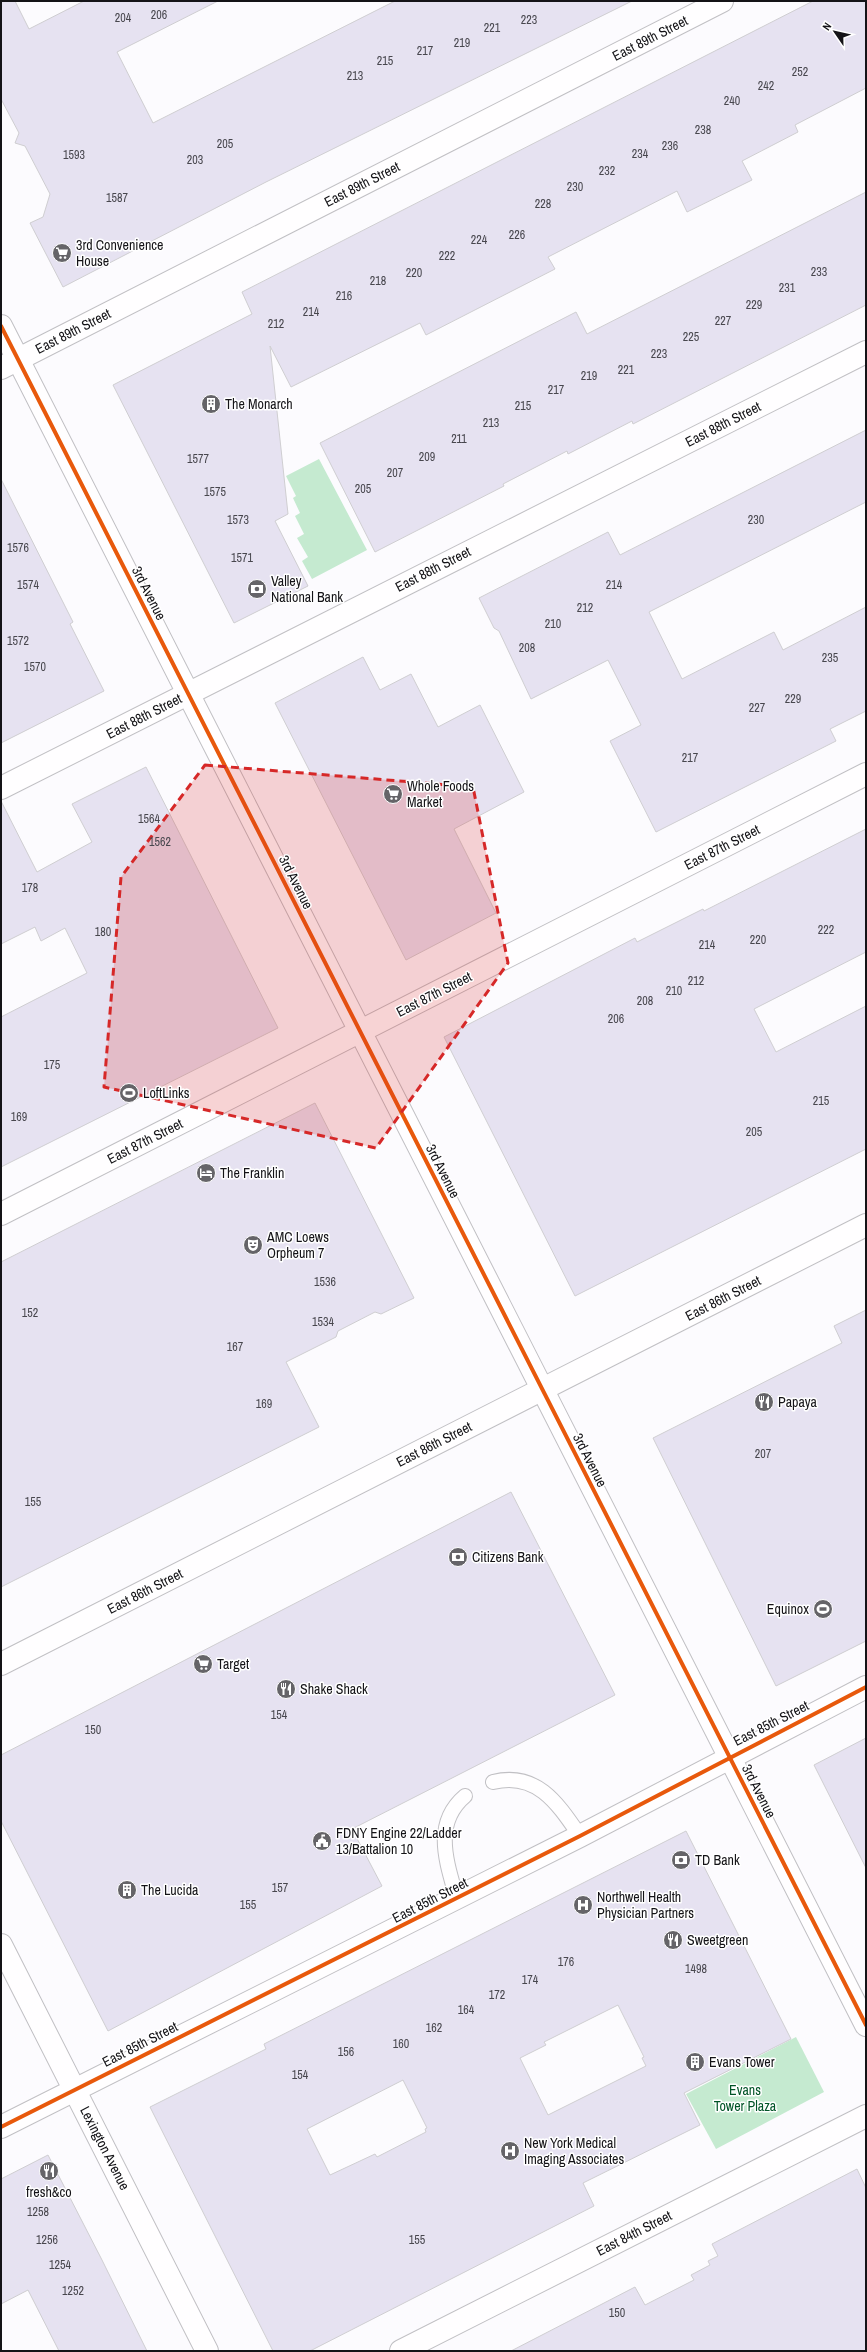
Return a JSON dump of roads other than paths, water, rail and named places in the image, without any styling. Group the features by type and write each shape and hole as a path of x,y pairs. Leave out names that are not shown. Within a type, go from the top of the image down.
{"street":[{"name":"East 89th Street","path":"9,364 722,1"},
{"name":"3rd Avenue","path":"1,326 9,364 188,693 866,2025"},
{"name":"East 88th Street","path":"1,788 866,352"},
{"name":"East 87th Street","path":"1,1214 866,774"},
{"name":"East 86th Street","path":"1,1664 866,1225"},
{"name":"East 85th Street","path":"1,2127 456,1899 866,1688"},
{"name":"Lexington Avenue","path":"1,1945 208,2351"},
{"name":"East 84th Street","path":"401,2351 866,2116"}],"lane":[{"path":"493,1782 519,1779 532,1784 555,1803 580,1836"},
{"path":"456,1899 445,1858 444,1826 457,1802 465,1796"}],"place":[{"name":"3rd Convenience House","path":"62,253"},
{"name":"The Monarch","path":"211,404"},
{"name":"Valley National Bank","path":"257,589"},
{"name":"Whole Foods Market","path":"393,794"},
{"name":"LoftLinks","path":"129,1093"},
{"name":"The Franklin","path":"206,1173"},
{"name":"AMC Loews Orpheum 7","path":"253,1245"},
{"name":"Papaya","path":"764,1402"},
{"name":"Citizens Bank","path":"458,1557"},
{"name":"Equinox","path":"823,1609"},
{"name":"Target","path":"203,1664"},
{"name":"Shake Shack","path":"286,1689"},
{"name":"FDNY Engine 22/Ladder 13/Battalion 10","path":"322,1841"},
{"name":"TD Bank","path":"681,1860"},
{"name":"The Lucida","path":"127,1890"},
{"name":"Northwell Health Physician Partners","path":"583,1905"},
{"name":"Sweetgreen","path":"673,1940"},
{"name":"Evans Tower","path":"695,2062"},
{"name":"New York Medical Imaging Associates","path":"510,2151"},
{"name":"fresh&co","path":"49,2171"}],"park label":[{"name":"Evans Tower Plaza","path":"745,2098"}]}
